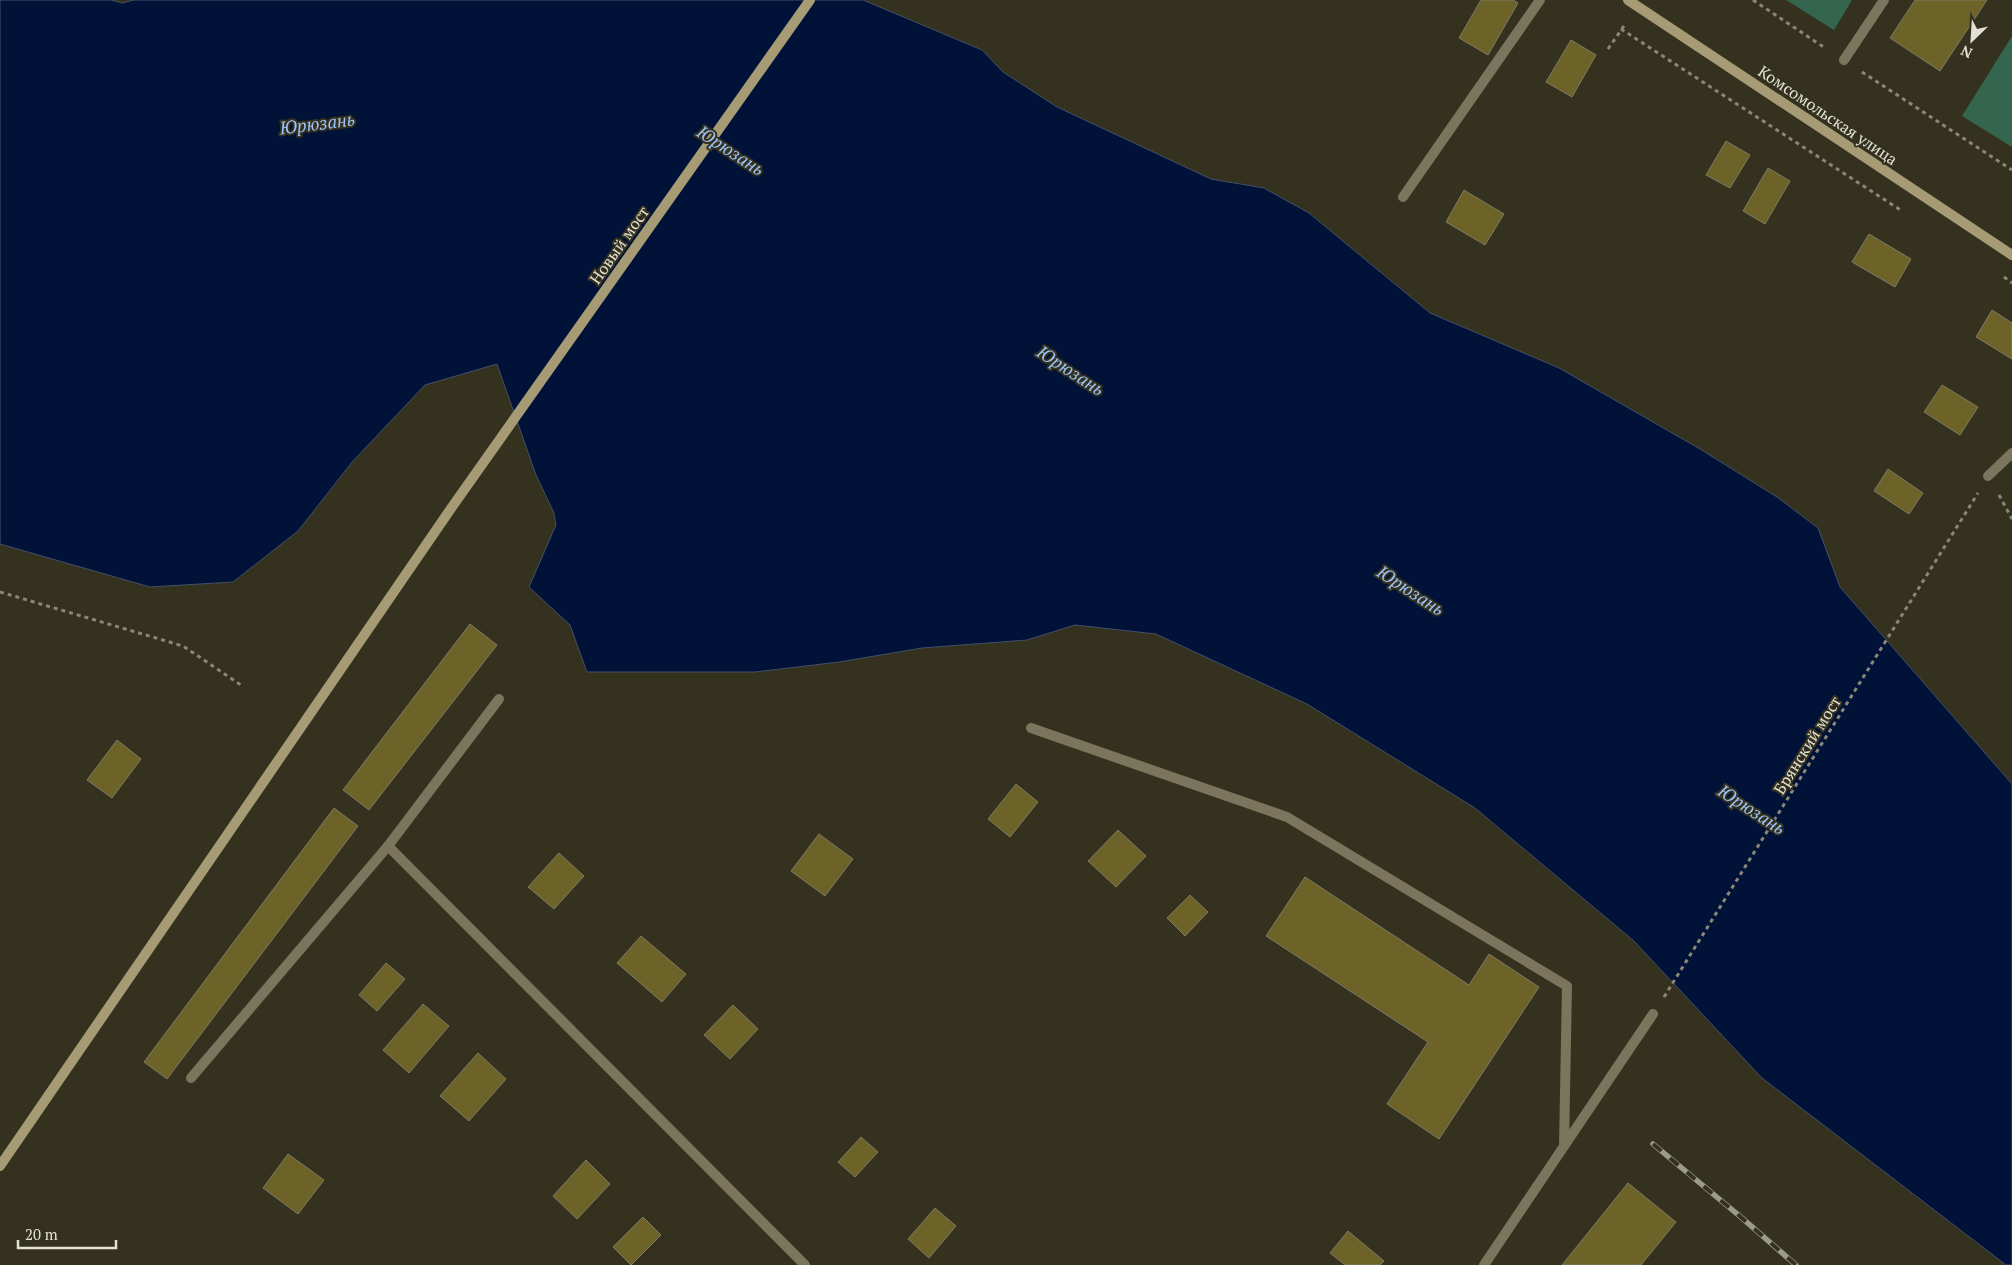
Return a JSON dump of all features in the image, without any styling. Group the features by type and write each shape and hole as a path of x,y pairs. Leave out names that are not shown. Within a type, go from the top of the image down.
{"main road":[{"name":"Новый мост","path":"0,1166 452,507 810,0"},
{"name":"Комсомольская улица","path":"1628,0 2012,255"}],"street":[{"path":"1402,196 1540,0"},
{"path":"1844,60 1884,0"},
{"path":"1988,476 2012,453"},
{"path":"191,1078 388,846 499,699"},
{"path":"1031,728 1287,817 1567,986 1564,1146"},
{"path":"388,846 805,1265"},
{"path":"1484,1265 1653,1014"}],"path":[{"path":"1753,0 2012,170"},
{"path":"1608,49 1637,6"},
{"path":"1622,29 1904,212"},
{"path":"1995,272 2012,282"},
{"path":"1988,476 2012,519"},
{"name":"Брянский мост","path":"1653,1014 1919,590 1988,476"},
{"path":"0,592 183,646 241,685"}],"green space":[{"path":"1786,0 1852,0 1834,30"},
{"path":"2012,36 2012,147 1962,116"}],"water":[{"name":"Юрюзань","path":"0,0 111,0 122,3 134,0 863,0 982,50 1003,72 1057,107 1211,179 1264,188 1309,213 1430,313 1559,368 1700,449 1777,497 1818,528 1840,587 2012,784 2012,1265 2006,1265 1762,1078 1634,941 1475,808 1307,704 1156,634 1075,625 1027,640 922,648 839,662 755,672 587,672 570,625 529,587 556,525 554,513 536,475 497,364 425,385 353,461 298,531 233,582 150,587 0,544"}],"building":[{"path":"1481,0 1513,0 1518,3 1488,55 1459,38"},
{"path":"1915,0 1987,0 1940,71 1890,38"},
{"path":"1571,40 1596,55 1572,97 1546,82"},
{"path":"1726,141 1750,155 1730,188 1706,175"},
{"path":"1768,168 1790,181 1765,224 1743,211"},
{"path":"1464,190 1504,214 1485,245 1446,222"},
{"path":"1869,234 1911,259 1895,287 1852,262"},
{"path":"1992,310 2012,323 2012,359 1976,337"},
{"path":"1942,385 1978,407 1960,435 1924,412"},
{"path":"1888,469 1923,493 1909,514 1874,491"},
{"path":"470,624 497,645 369,810 343,790"},
{"path":"117,740 141,759 112,798 87,780"},
{"path":"1016,784 1038,802 1010,837 988,819"},
{"path":"334,808 358,826 167,1079 144,1062"},
{"path":"1118,830 1146,856 1116,887 1088,861"},
{"path":"819,834 853,859 825,896 791,871"},
{"path":"559,853 584,876 554,909 528,887"},
{"path":"1305,877 1469,985 1489,954 1539,987 1439,1139 1387,1104 1428,1042 1266,936"},
{"path":"1190,895 1208,912 1185,936 1167,918"},
{"path":"641,936 686,974 662,1002 617,963"},
{"path":"386,963 405,979 377,1011 359,995"},
{"path":"423,1004 449,1026 409,1073 383,1050"},
{"path":"733,1005 758,1029 730,1059 704,1035"},
{"path":"478,1053 506,1079 469,1121 440,1096"},
{"path":"861,1137 878,1152 855,1177 838,1162"},
{"path":"288,1154 324,1180 298,1214 263,1188"},
{"path":"586,1160 610,1184 577,1219 553,1196"},
{"path":"1628,1183 1676,1222 1641,1265 1562,1265"},
{"path":"935,1208 956,1226 929,1258 908,1239"},
{"path":"643,1217 661,1235 631,1265 613,1247"},
{"path":"1348,1231 1384,1261 1380,1265 1345,1265 1330,1253"}],"railway":[{"path":"1653,1144 1796,1265"}]}
